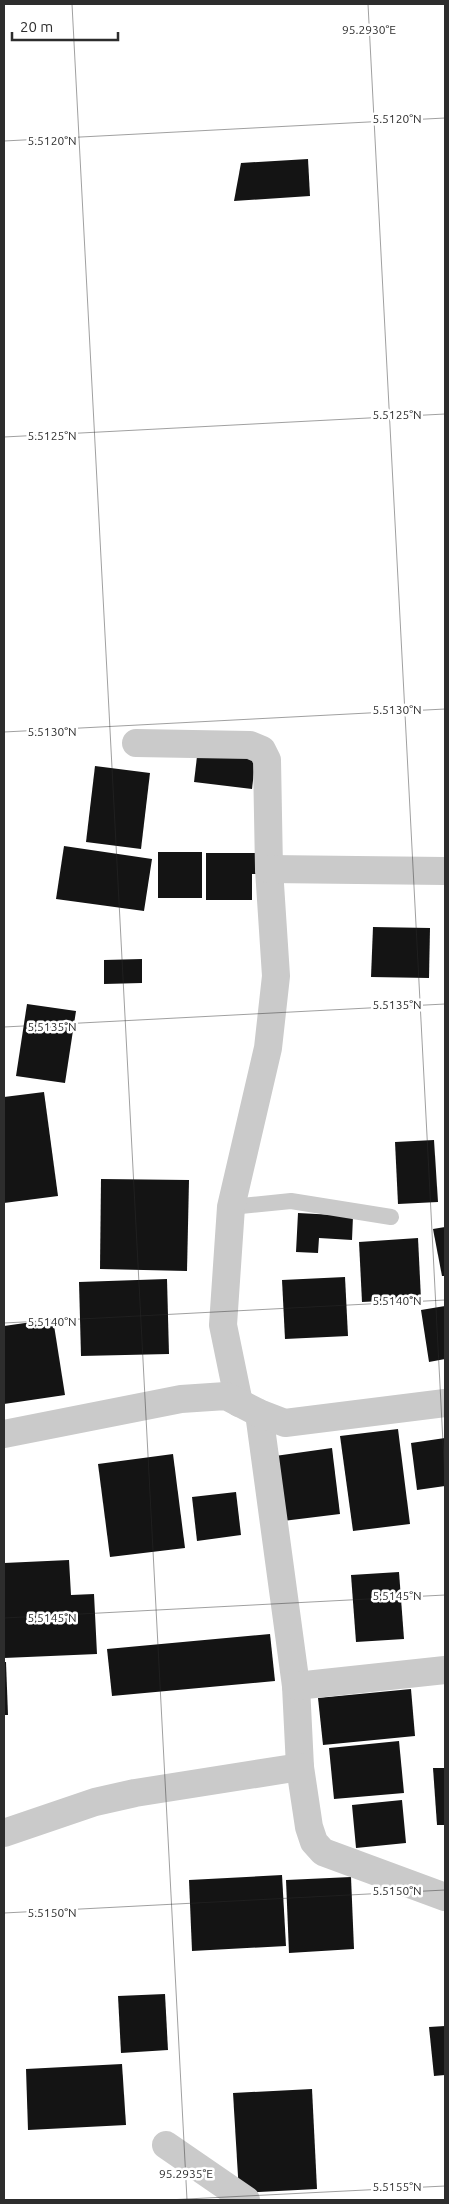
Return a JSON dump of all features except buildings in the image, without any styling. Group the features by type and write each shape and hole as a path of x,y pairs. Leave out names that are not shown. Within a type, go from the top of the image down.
{"street":[{"path":"136,743 250,745 262,750 267,760 269,869 276,976 268,1048 231,1207 223,1325 249,1408 296,1686 300,1767 314,1842 323,1852 445,1898"},
{"path":"269,869 445,871"},
{"path":"4,1434 181,1398 226,1396 285,1423 445,1402"},
{"path":"296,1686 445,1670"},
{"path":"4,1833 95,1802 136,1792 300,1767"},
{"path":"166,2145 246,2200"}],"lane":[{"path":"231,1207 292,1201 391,1217"}]}
